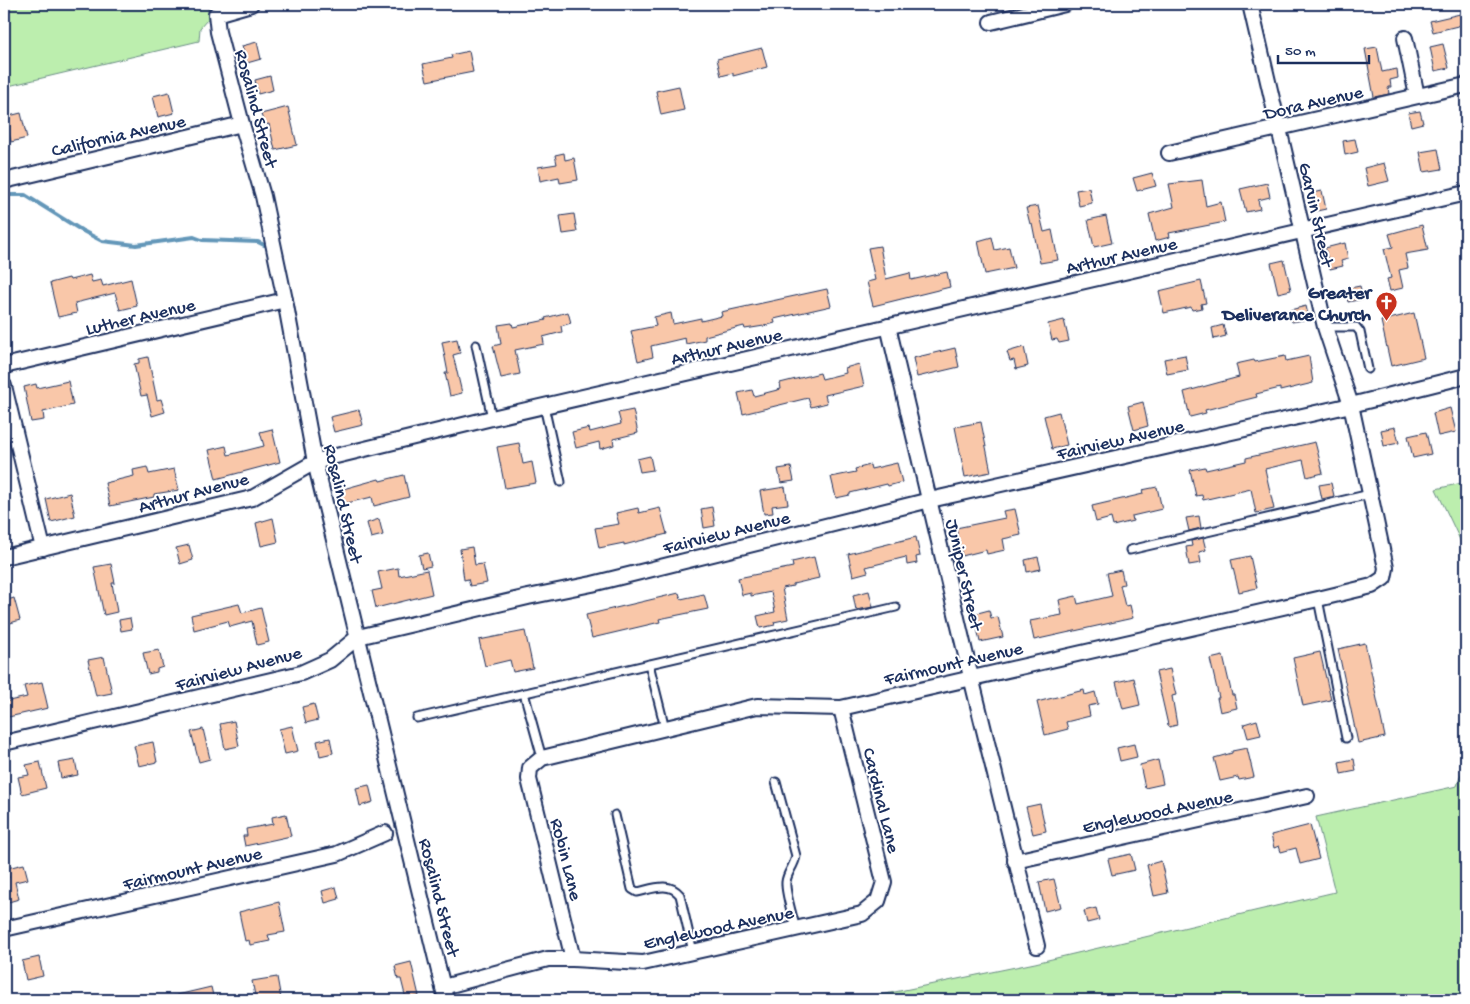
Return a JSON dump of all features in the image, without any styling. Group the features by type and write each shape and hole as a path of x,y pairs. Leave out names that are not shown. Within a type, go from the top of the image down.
{"street":[{"name":"Rosalind Street","path":"251,4 216,14 218,32 263,196 285,300 315,462 445,994"},
{"path":"991,22 1065,4"},
{"name":"Garvin Street","path":"1250,4 1325,327 1351,405 1386,568 1384,578"},
{"path":"1405,38 1417,96"},
{"name":"Dora Avenue","path":"1169,154 1466,85"},
{"name":"California Avenue","path":"4,181 242,124"},
{"name":"Arthur Avenue","path":"4,557 252,498 315,462 492,418 1466,192"},
{"name":"Luther Avenue","path":"4,366 285,300"},
{"name":"Juniper Street","path":"888,326 1015,861 1037,946"},
{"name":"Fairview Avenue","path":"4,743 301,672 330,660 358,637 592,584 930,500 1351,405 1466,376"},
{"path":"4,386 43,548"},
{"name":"Fairmount Avenue","path":"530,768 542,758 757,706 841,708 1318,599 1372,586 1384,578"},
{"name":"Cardinal Lane","path":"841,708 884,882 878,901"},
{"name":"Robin Lane","path":"530,768 529,779 573,959"},
{"name":"Englewood Avenue","path":"1015,861 1308,796"},
{"name":"Fairmount Avenue","path":"4,929 337,854 385,833"},
{"name":"Englewood Avenue","path":"445,994 548,959 643,963 862,914 878,901"}],"lane":[{"path":"1325,327 1356,327 1360,332 1368,369"},
{"path":"476,345 492,418"},
{"path":"544,406 560,482"},
{"path":"1130,550 1370,494"},
{"path":"1318,599 1346,738"},
{"path":"417,718 896,607"},
{"path":"649,664 666,728"},
{"path":"524,693 542,758"},
{"path":"776,782 796,856 795,864 785,883 796,929"},
{"path":"615,815 632,889 637,892 668,886 675,889 680,895 693,952"}],"green space":[{"path":"4,4 221,4 200,28 199,41 4,87"},
{"path":"1466,482 1466,541 1461,542 1436,489"},
{"path":"1466,759 1466,1000 856,1000 1035,963 1335,892 1316,817 1457,786"}],"building":[{"path":"1460,14 1462,25 1433,32 1430,21"},
{"path":"257,42 261,59 247,63 242,46"},
{"path":"1443,44 1449,68 1435,71 1430,47"},
{"path":"1377,47 1382,72 1397,69 1398,78 1390,80 1389,94 1374,97 1365,49"},
{"path":"762,48 767,67 733,76 733,73 721,76 717,59"},
{"path":"469,51 473,72 427,81 423,64 452,58 451,55"},
{"path":"270,76 273,90 258,94 255,80"},
{"path":"679,86 684,110 661,115 656,91"},
{"path":"169,92 174,113 158,117 153,96"},
{"path":"288,107 297,145 275,150 269,124 264,125 261,114"},
{"path":"1420,111 1423,123 1411,126 1408,113"},
{"path":"21,113 27,138 11,142 5,117"},
{"path":"1355,139 1358,152 1345,155 1343,141"},
{"path":"1438,149 1442,169 1424,172 1420,152"},
{"path":"564,153 565,160 574,158 578,180 560,183 559,177 540,181 538,167 557,164 555,155"},
{"path":"1384,163 1389,181 1368,186 1364,168"},
{"path":"1152,173 1156,186 1137,191 1133,178"},
{"path":"1202,180 1206,206 1221,202 1225,222 1169,233 1170,237 1155,241 1149,214 1174,207 1169,184"},
{"path":"1267,183 1270,197 1258,200 1260,209 1246,212 1240,189"},
{"path":"1089,188 1092,203 1079,206 1076,190"},
{"path":"1322,191 1326,209 1312,212 1309,194"},
{"path":"1038,206 1044,232 1052,230 1058,260 1040,263 1032,223 1030,224 1026,208"},
{"path":"574,214 577,232 563,234 560,216"},
{"path":"1106,216 1112,243 1094,247 1088,220"},
{"path":"1422,225 1428,250 1405,254 1408,268 1399,270 1403,288 1390,291 1387,279 1391,278 1384,249 1393,247 1389,234"},
{"path":"992,237 995,250 1009,247 1014,268 985,274 978,241"},
{"path":"1345,243 1348,259 1341,261 1343,266 1330,269 1325,248"},
{"path":"880,246 886,279 910,273 911,280 947,272 950,287 873,306 867,282 875,280 868,248"},
{"path":"1284,260 1291,290 1278,293 1271,263"},
{"path":"90,275 92,282 101,280 103,286 131,279 137,306 120,310 115,293 75,303 77,313 58,317 50,283"},
{"path":"1201,281 1206,303 1201,304 1202,308 1192,310 1191,307 1164,313 1159,291"},
{"path":"1360,286 1363,299 1348,302 1345,289"},
{"path":"827,289 831,306 774,319 775,323 764,326 745,329 744,326 705,336 705,340 686,344 685,338 651,346 653,357 638,361 631,331 656,326 654,317 671,313 673,324 701,318 701,321 722,316 721,312"},
{"path":"1306,306 1309,319 1292,322 1290,310"},
{"path":"568,312 571,323 561,326 562,332 543,337 544,344 515,350 520,374 501,378 493,346 501,344 498,325 512,323 513,327 546,320 545,318"},
{"path":"1414,313 1424,358 1391,366 1381,321"},
{"path":"1064,320 1069,341 1059,343 1057,339 1052,340 1048,324"},
{"path":"1223,325 1226,336 1214,339 1212,328"},
{"path":"457,339 460,353 453,355 462,393 450,396 445,373 448,373 442,342"},
{"path":"1024,347 1028,366 1016,369 1014,360 1010,361 1007,352"},
{"path":"955,348 959,367 917,377 913,358"},
{"path":"1185,355 1188,370 1167,374 1164,359"},
{"path":"1285,356 1286,361 1309,356 1313,383 1280,391 1280,388 1256,394 1257,397 1205,410 1206,413 1190,417 1184,392 1239,377 1236,364"},
{"path":"148,357 157,400 161,399 165,412 152,416 147,395 141,396 134,364 139,363 139,359"},
{"path":"859,364 864,386 825,395 827,403 811,407 808,398 743,414 738,393 752,390 754,396 781,389 780,383 820,373 822,379 846,373 845,368"},
{"path":"68,381 73,405 43,412 44,420 31,422 24,387 36,384 37,388"},
{"path":"1143,402 1148,426 1134,430 1128,406"},
{"path":"1450,408 1456,432 1438,436 1433,413"},
{"path":"359,410 363,425 334,432 330,417"},
{"path":"633,410 638,433 613,439 614,445 600,449 599,442 576,448 572,432 589,428 590,432 621,424 618,413"},
{"path":"1059,412 1067,445 1052,449 1044,416"},
{"path":"981,422 991,472 965,477 955,427"},
{"path":"1395,427 1399,443 1384,446 1381,430"},
{"path":"272,429 280,462 216,479 209,450 226,446 228,455 264,446 260,432"},
{"path":"1426,432 1431,454 1413,458 1408,436"},
{"path":"1315,442 1323,473 1307,477 1303,460 1265,469 1274,509 1256,513 1251,489 1203,500 1202,495 1196,496 1190,470 1205,467 1206,470 1246,461 1246,458"},
{"path":"519,443 523,464 532,462 536,483 505,488 497,447"},
{"path":"650,456 653,470 640,472 637,459"},
{"path":"897,463 902,482 888,486 887,484 836,498 831,477 856,472 855,469 870,465 871,469"},
{"path":"147,467 149,474 174,469 179,490 154,494 154,497 110,506 105,483 134,476 133,470"},
{"path":"791,467 794,481 781,483 778,469"},
{"path":"404,475 409,497 374,506 372,497 339,505 336,491 379,479 380,481"},
{"path":"1331,483 1334,496 1322,499 1319,485"},
{"path":"785,487 788,504 772,506 773,513 764,514 760,491"},
{"path":"1157,487 1162,509 1132,516 1133,521 1113,526 1111,518 1096,522 1092,506 1143,494 1142,490"},
{"path":"70,493 75,516 51,522 46,499"},
{"path":"712,507 715,526 704,528 701,509"},
{"path":"638,508 639,513 660,508 667,534 624,545 624,543 599,548 595,528 619,524 616,513"},
{"path":"1015,509 1021,535 1003,539 1005,550 987,554 986,550 962,556 956,528 1005,518 1003,511"},
{"path":"1199,516 1201,528 1189,531 1186,518"},
{"path":"273,518 278,542 261,546 256,523"},
{"path":"379,519 383,535 371,538 367,523"},
{"path":"916,537 920,556 916,557 917,563 907,565 906,557 866,567 868,572 853,576 848,554"},
{"path":"1203,538 1206,550 1199,552 1201,563 1189,565 1186,547 1192,546 1191,541"},
{"path":"189,545 193,560 180,564 176,548"},
{"path":"472,547 475,565 483,564 487,583 470,586 468,579 464,580 460,549"},
{"path":"428,553 431,566 422,568 419,555"},
{"path":"1250,556 1257,588 1239,592 1231,560"},
{"path":"814,557 819,578 782,588 788,619 774,622 775,625 760,628 757,616 775,612 771,592 751,596 751,593 742,595 738,578 793,567 792,562"},
{"path":"1038,557 1041,569 1027,572 1025,560"},
{"path":"111,564 115,583 112,583 117,612 104,615 94,567"},
{"path":"398,568 399,576 427,570 432,594 376,608 372,591 382,589 378,572"},
{"path":"1121,570 1124,584 1120,585 1125,606 1130,605 1133,618 1034,640 1030,621 1062,615 1059,600 1076,596 1078,604 1112,596 1107,573"},
{"path":"869,591 873,607 856,610 853,595"},
{"path":"679,593 681,599 704,594 708,609 659,619 660,622 592,638 586,615"},
{"path":"14,598 20,620 4,625 4,601"},
{"path":"239,604 242,613 261,608 269,642 257,645 252,621 230,627 228,621 194,630 191,615"},
{"path":"989,610 991,618 998,617 1003,637 980,642 974,614"},
{"path":"130,618 132,629 121,631 119,620"},
{"path":"525,631 533,668 513,672 510,660 485,666 479,640"},
{"path":"1365,643 1385,737 1358,743 1338,649"},
{"path":"159,650 163,667 157,669 157,672 148,674 143,653"},
{"path":"1320,652 1331,700 1303,706 1293,658"},
{"path":"1223,656 1237,708 1220,712 1217,698 1219,698 1210,659"},
{"path":"104,657 112,693 96,696 88,660"},
{"path":"1170,669 1176,695 1172,696 1177,725 1169,727 1156,672"},
{"path":"1134,678 1140,705 1123,709 1116,682"},
{"path":"42,682 48,708 4,718 4,702 27,697 24,686"},
{"path":"1084,690 1085,695 1095,692 1098,704 1088,706 1090,716 1066,722 1068,729 1045,735 1037,702"},
{"path":"314,704 318,720 306,723 302,707"},
{"path":"1257,720 1261,735 1248,738 1244,724"},
{"path":"234,721 239,746 225,749 220,724"},
{"path":"292,726 298,751 285,754 279,729"},
{"path":"203,729 210,759 199,762 191,732"},
{"path":"330,738 333,753 320,756 317,741"},
{"path":"153,742 157,762 139,766 134,746"},
{"path":"1134,744 1137,757 1120,761 1117,748"},
{"path":"1247,748 1254,777 1239,780 1238,777 1220,781 1214,758"},
{"path":"1354,759 1356,771 1341,774 1339,762"},
{"path":"75,760 78,775 61,778 58,763"},
{"path":"1158,760 1163,784 1145,788 1140,765"},
{"path":"40,762 46,788 22,794 18,777 29,775 26,765"},
{"path":"369,785 373,802 360,806 356,788"},
{"path":"1040,804 1046,831 1033,834 1026,807"},
{"path":"286,814 291,836 245,846 243,836 247,836 246,829 273,824 272,817"},
{"path":"1310,825 1319,859 1300,864 1296,848 1281,852 1279,846 1274,848 1271,835"},
{"path":"1131,854 1135,870 1112,875 1108,859"},
{"path":"1161,861 1168,893 1154,896 1147,865"},
{"path":"24,864 28,879 15,882 19,899 5,903 4,880 9,878 7,868"},
{"path":"1054,879 1061,907 1045,911 1039,882"},
{"path":"336,887 339,899 325,903 322,891"},
{"path":"279,902 285,932 268,935 270,941 250,945 249,940 245,941 239,912"},
{"path":"1096,908 1099,920 1087,923 1084,911"},
{"path":"39,957 43,976 26,980 22,961"},
{"path":"411,962 419,996 406,999 401,979 398,979 395,966"},
{"path":"277,977 281,999 256,1000 252,981"},
{"path":"211,987 214,1000 173,1000 173,996"}],"waterway":[{"path":"4,195 25,195 102,241 136,245 194,237 202,240 258,242 264,245"}],"place":[{"name":"Greater Deliverance Church","path":"1387,321"}]}
